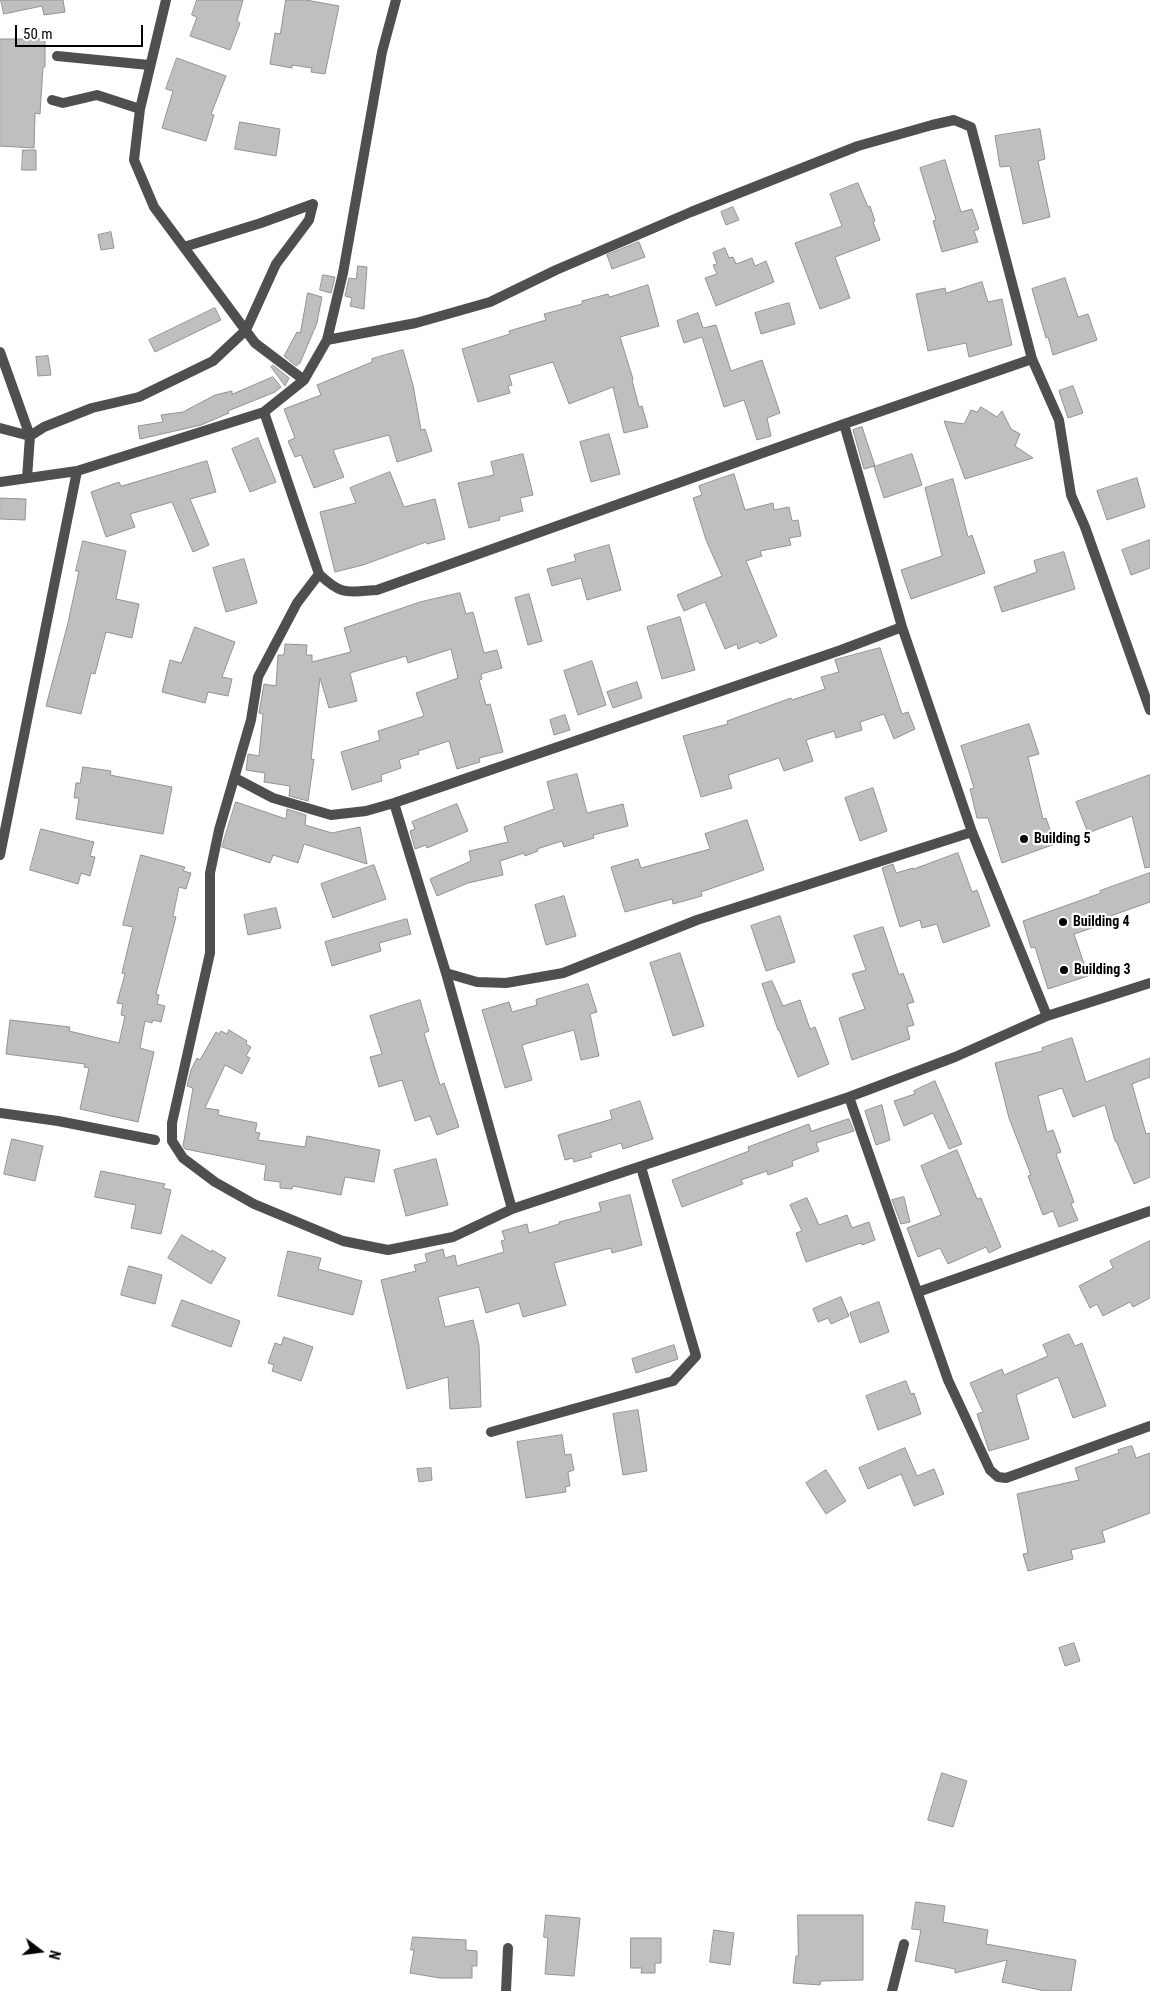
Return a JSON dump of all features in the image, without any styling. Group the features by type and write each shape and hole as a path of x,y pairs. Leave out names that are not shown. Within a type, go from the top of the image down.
{"street":[{"path":"166,0 140,109 134,160 154,206 255,342 304,380"},
{"path":"0,482 77,471 264,412 304,380 327,340 343,273 382,52 396,0"},
{"path":"57,56 150,65"},
{"path":"52,100 63,103 97,95 140,109"},
{"path":"327,340 416,323 490,302 556,270 673,220 858,146 914,129 954,120 971,127 1032,360 1058,420 1071,495 1085,527 1150,710"},
{"path":"30,436 44,426 92,408 140,397 213,361 246,330 276,264 309,220 313,204 280,217 184,247"},
{"path":"0,352 30,436 27,478"},
{"path":"264,412 319,574 333,587 346,592 377,590 844,424 1032,360"},
{"path":"844,424 902,627 972,832 1046,1016"},
{"path":"0,428 30,436"},
{"path":"0,855 77,471"},
{"path":"319,574 297,603 258,677 251,720 219,830 210,873 210,952 172,1123 172,1141 183,1158 214,1182 254,1204 344,1241 388,1250 453,1237 512,1209 641,1168 848,1097 956,1057 1046,1016 1150,983"},
{"path":"235,778 273,798 331,815 366,811 831,653 902,627"},
{"path":"394,803 446,973 512,1209"},
{"path":"446,973 477,982 506,983 563,973 697,920 972,832"},
{"path":"848,1097 948,1380 990,1470 998,1477 1006,1478 1150,1426"},
{"path":"0,1113 58,1121 155,1140"},
{"path":"491,1432 673,1381 696,1356 641,1168"},
{"path":"918,1292 1150,1211"},
{"path":"892,1991 904,1944"},
{"path":"506,1991 508,1948"}],"building":[{"path":"1,0 63,0 65,12 44,15 42,6 4,14"},
{"path":"197,0 243,0 237,21 240,23 230,50 190,36 197,17 192,15"},
{"path":"286,0 306,0 339,6 325,74 311,72 312,68 292,65 292,68 270,64 275,33 280,34"},
{"path":"0,39 45,39 45,67 43,67 40,114 35,113 34,148 0,146"},
{"path":"177,58 226,76 211,114 214,115 206,141 162,128 173,91 166,89"},
{"path":"240,122 280,129 276,156 235,149"},
{"path":"1040,129 1045,159 1038,161 1050,217 1023,224 1010,166 1000,167 995,136"},
{"path":"23,150 36,150 36,170 22,170"},
{"path":"945,160 961,212 972,209 979,229 974,231 978,242 942,252 933,221 936,220 920,168"},
{"path":"858,183 868,207 870,206 875,221 873,222 880,240 835,257 850,298 820,309 795,243 842,226 830,194"},
{"path":"733,207 739,220 726,225 721,212"},
{"path":"111,232 114,248 101,250 98,235"},
{"path":"639,242 645,257 612,269 607,255"},
{"path":"725,248 729,258 733,257 736,264 752,258 755,266 766,261 774,282 716,306 705,278 717,274 713,265 717,264 713,253"},
{"path":"358,266 367,267 364,309 350,306 352,298 345,296 349,278 356,279"},
{"path":"323,275 335,277 331,293 320,290"},
{"path":"1065,278 1078,317 1088,314 1097,340 1053,355 1048,337 1046,338 1032,289"},
{"path":"982,282 988,302 1002,299 1012,345 969,357 966,343 928,351 916,294 945,288 946,293"},
{"path":"648,285 659,326 620,337 633,379 639,407 642,406 648,427 624,433 613,387 569,404 553,362 509,375 512,385 508,386 510,393 478,402 462,349 510,334 509,331 546,320 544,314 582,304 582,301 608,294 609,297"},
{"path":"308,293 322,297 317,323 300,363 296,366 284,356 297,332 300,333"},
{"path":"789,303 795,324 761,334 755,313"},
{"path":"215,308 221,320 155,352 149,340"},
{"path":"698,313 703,328 716,325 731,371 762,360 780,413 767,418 771,436 757,440 744,400 724,407 702,337 684,343 677,321"},
{"path":"403,350 413,385 421,430 425,429 432,451 397,462 389,435 333,450 344,477 314,488 301,455 295,457 288,441 295,438 284,409 321,395 317,385 372,362 372,359"},
{"path":"48,356 51,375 38,376 36,357"},
{"path":"273,365 289,378 285,386 271,367"},
{"path":"273,377 281,387 275,392 228,411 229,413 201,425 140,439 138,426 163,422 161,415 183,412 215,395 232,391 232,394"},
{"path":"1073,386 1083,413 1068,418 1059,391"},
{"path":"981,407 997,417 1002,411 1011,429 1020,434 1015,446 1033,458 965,479 944,421 964,424 971,410 977,412"},
{"path":"862,427 875,466 864,469 853,430"},
{"path":"609,434 620,474 591,482 580,442"},
{"path":"258,438 276,482 250,492 232,449"},
{"path":"523,454 533,495 520,498 523,511 499,517 500,520 469,528 458,483 494,475 491,462"},
{"path":"912,454 922,485 884,498 874,467"},
{"path":"207,461 216,492 190,499 209,545 193,552 172,502 130,514 135,527 106,537 91,492 119,482 121,486"},
{"path":"390,472 404,507 435,499 445,539 427,544 426,542 363,565 335,572 320,512 356,503 350,488"},
{"path":"734,474 745,510 773,503 774,510 789,507 792,521 798,520 801,536 789,538 791,545 760,551 762,556 746,561 777,636 760,644 758,641 738,649 737,644 725,649 705,602 684,611 677,595 722,576 706,540 693,498 702,495 699,486"},
{"path":"1137,478 1145,507 1107,520 1097,491"},
{"path":"953,479 968,537 972,535 985,573 911,599 901,570 942,556 925,488"},
{"path":"0,498 26,499 25,520 0,519"},
{"path":"1150,540 1150,568 1131,575 1122,550"},
{"path":"83,541 126,551 116,599 139,604 132,638 106,632 95,674 91,673 81,714 46,706 68,623"},
{"path":"609,545 621,590 587,600 581,578 552,586 547,569 576,561 574,555"},
{"path":"1064,552 1075,589 1002,612 994,587 1037,572 1034,561"},
{"path":"244,559 257,603 226,612 213,568"},
{"path":"460,593 466,614 473,612 484,653 497,650 502,668 481,674 482,679 479,680 486,705 490,704 503,752 479,758 480,762 457,769 449,741 418,751 419,754 399,760 401,768 381,775 382,781 352,790 341,752 380,740 378,731 424,716 416,693 458,678 451,649 408,663 406,656 350,673 357,701 329,708 320,678 311,760 314,759 308,801 289,796 290,786 264,782 265,773 246,770 248,754 259,756 263,714 259,713 264,684 276,686 278,655 284,655 285,644 307,645 306,655 312,655 312,662 351,652 344,628 420,602"},
{"path":"529,594 542,641 528,645 515,598"},
{"path":"680,617 695,670 662,679 647,627"},
{"path":"195,627 235,642 222,677 232,679 228,696 208,692 205,703 162,692 170,660 181,663"},
{"path":"880,648 902,714 908,712 915,729 894,739 884,714 860,722 862,730 836,738 834,731 806,740 813,761 784,771 779,758 728,775 732,788 701,797 683,736 728,724 727,721 791,698 792,700 825,689 821,677 839,672 835,660"},
{"path":"592,661 606,705 578,715 564,671"},
{"path":"637,682 642,698 613,708 607,692"},
{"path":"565,715 570,730 554,735 550,720"},
{"path":"1029,724 1039,754 1028,757 1043,819 1046,818 1055,844 1002,863 988,818 977,818 970,789 974,788 961,746"},
{"path":"83,767 111,771 110,775 172,787 163,834 76,819 79,798 74,798 76,783 80,783"},
{"path":"577,774 587,813 623,804 628,826 593,835 594,838 564,847 562,841 537,849 538,851 525,856 524,853 500,861 503,875 468,883 437,896 430,879 471,861 469,851 508,842 504,827 554,809 547,782"},
{"path":"1150,775 1150,867 1145,868 1132,816 1088,833 1076,802"},
{"path":"873,788 887,831 860,841 845,798"},
{"path":"236,802 286,819 287,809 306,815 305,825 332,833 360,827 367,864 304,844 298,863 273,855 270,863 222,847"},
{"path":"457,804 468,831 427,848 426,845 415,849 410,831 415,829 412,822"},
{"path":"747,820 764,870 701,892 702,896 673,904 672,899 625,912 611,867 638,859 641,868 710,849 705,834"},
{"path":"41,829 94,842 90,856 95,857 90,876 81,873 78,884 30,870"},
{"path":"958,853 972,892 977,890 990,926 943,943 937,924 922,928 920,920 900,927 882,868 893,864 896,873"},
{"path":"141,855 185,867 183,871 191,873 186,889 179,887 173,916 176,917 156,994 159,995 157,1004 165,1006 161,1022 153,1020 152,1023 145,1021 140,1048 154,1052 138,1122 80,1109 89,1068 84,1067 85,1064 6,1054 10,1020 70,1027 69,1031 119,1043 125,1016 121,1015 123,1004 117,1003 125,974 122,973 133,927 123,925"},
{"path":"374,865 386,899 333,918 321,884"},
{"path":"1150,873 1150,902 1102,919 1104,924 1074,934 1088,976 1048,989 1035,947 1031,948 1023,921"},
{"path":"564,896 576,936 546,945 535,905"},
{"path":"276,908 281,928 248,935 244,915"},
{"path":"780,916 795,962 766,971 751,926"},
{"path":"407,919 411,934 379,943 381,951 332,966 325,942"},
{"path":"883,927 899,975 903,973 914,1002 907,1004 914,1025 907,1027 910,1039 852,1060 839,1018 865,1009 852,974 866,970 854,936"},
{"path":"680,953 704,1026 673,1036 650,963"},
{"path":"772,981 783,1006 800,1000 810,1029 815,1027 829,1064 798,1077 778,1030 762,984"},
{"path":"588,984 597,1012 590,1014 599,1056 581,1060 574,1030 522,1045 532,1080 505,1088 482,1010 509,1002 512,1012 537,1005 536,1000"},
{"path":"420,1000 429,1031 424,1033 440,1085 444,1083 459,1127 437,1135 430,1116 415,1121 402,1080 379,1087 370,1057 382,1054 370,1016"},
{"path":"229,1030 247,1041 246,1044 251,1047 246,1056 250,1058 242,1074 225,1065 205,1108 219,1110 218,1115 257,1123 255,1132 260,1133 258,1140 305,1147 307,1136 380,1150 374,1182 345,1177 341,1195 293,1186 292,1189 280,1188 280,1182 264,1180 266,1165 185,1149 183,1146 193,1088 187,1086 191,1070 197,1058 200,1060 216,1032 219,1034 221,1031 227,1034"},
{"path":"1072,1038 1086,1082 1150,1058 1150,1077 1132,1084 1146,1134 1150,1133 1150,1177 1134,1184 1115,1141 1105,1105 1073,1117 1062,1088 1038,1096 1047,1132 1053,1130 1061,1152 1056,1154 1074,1202 1071,1204 1078,1220 1059,1227 1053,1211 1043,1215 1028,1176 1031,1175 1009,1118 995,1063 1043,1051 1042,1048"},
{"path":"935,1081 962,1144 949,1149 933,1113 904,1126 894,1101 915,1094 914,1091"},
{"path":"640,1101 653,1139 623,1149 621,1143 590,1153 592,1157 574,1162 573,1158 565,1160 558,1135 612,1119 610,1111"},
{"path":"882,1105 890,1140 876,1145 865,1111"},
{"path":"849,1119 854,1131 816,1143 819,1151 792,1161 793,1166 768,1175 767,1171 741,1180 743,1184 682,1207 672,1180 749,1151 748,1147 809,1124 811,1131"},
{"path":"12,1139 43,1146 35,1181 4,1174"},
{"path":"957,1150 977,1199 981,1198 1001,1247 989,1253 986,1247 948,1264 940,1248 918,1257 907,1228 941,1215 921,1166"},
{"path":"436,1159 448,1205 406,1216 394,1170"},
{"path":"101,1171 165,1184 163,1188 171,1190 161,1234 131,1228 136,1205 95,1197"},
{"path":"630,1195 642,1245 612,1253 611,1248 554,1263 566,1305 523,1317 519,1303 486,1313 479,1287 438,1297 445,1327 473,1320 479,1345 481,1407 450,1409 448,1377 407,1389 381,1280 416,1271 414,1265 427,1262 425,1254 443,1249 445,1258 455,1255 457,1266 504,1252 501,1241 505,1240 502,1231 527,1224 529,1233 559,1224 559,1222 601,1211 599,1203"},
{"path":"904,1197 910,1222 901,1224 892,1200"},
{"path":"807,1198 819,1225 847,1215 852,1228 869,1222 875,1240 806,1262 796,1233 802,1231 790,1205"},
{"path":"182,1235 211,1252 212,1250 226,1258 211,1284 168,1258"},
{"path":"1150,1241 1150,1298 1133,1307 1130,1302 1103,1316 1097,1304 1090,1308 1079,1286 1113,1268 1110,1261"},
{"path":"288,1251 321,1258 318,1269 362,1281 353,1315 278,1296"},
{"path":"129,1266 162,1275 155,1304 121,1295"},
{"path":"841,1297 849,1316 831,1324 828,1318 818,1322 813,1309"},
{"path":"182,1300 240,1321 231,1347 172,1326"},
{"path":"879,1302 889,1332 860,1343 850,1313"},
{"path":"1069,1334 1075,1346 1082,1343 1106,1406 1073,1418 1058,1377 1016,1395 1029,1439 989,1451 977,1414 983,1412 970,1383 1002,1369 1004,1375 1048,1356 1043,1345"},
{"path":"284,1337 313,1347 301,1381 272,1371 274,1365 268,1363 275,1343 281,1345"},
{"path":"674,1345 678,1359 636,1373 632,1359"},
{"path":"906,1381 911,1394 914,1393 921,1414 878,1430 866,1396"},
{"path":"638,1410 647,1471 623,1475 613,1414"},
{"path":"562,1435 565,1455 571,1454 574,1470 568,1472 570,1486 565,1487 566,1492 526,1498 517,1442"},
{"path":"1132,1446 1136,1458 1150,1453 1150,1513 1102,1531 1105,1542 1071,1550 1073,1559 1028,1571 1023,1554 1028,1553 1017,1494 1079,1480 1075,1468 1119,1453 1118,1450"},
{"path":"905,1448 917,1476 934,1469 944,1494 914,1506 901,1474 868,1489 859,1468"},
{"path":"431,1468 432,1480 419,1482 417,1469"},
{"path":"826,1470 846,1501 826,1514 806,1483"},
{"path":"1074,1643 1080,1661 1065,1666 1059,1648"},
{"path":"942,1773 967,1781 953,1827 928,1820"},
{"path":"916,1902 945,1906 943,1922 988,1930 986,1944 1076,1960 1071,1991 1045,1991 1002,1982 1007,1960 955,1973 955,1969 915,1961 921,1930 912,1929"},
{"path":"546,1915 580,1918 574,1976 545,1974 548,1938 544,1937"},
{"path":"798,1915 863,1915 863,1980 821,1981 820,1985 793,1983 796,1956 798,1956"},
{"path":"714,1930 734,1933 730,1965 710,1962"},
{"path":"413,1937 466,1940 466,1950 477,1951 477,1966 472,1966 472,1978 440,1978 410,1973 414,1950 411,1950"},
{"path":"631,1938 661,1938 661,1963 655,1963 655,1973 641,1973 642,1968 631,1968"}],"place":[{"name":"Building 5","path":"1024,839"},
{"name":"Building 4","path":"1063,922"},
{"name":"Building 3","path":"1064,970"}]}
